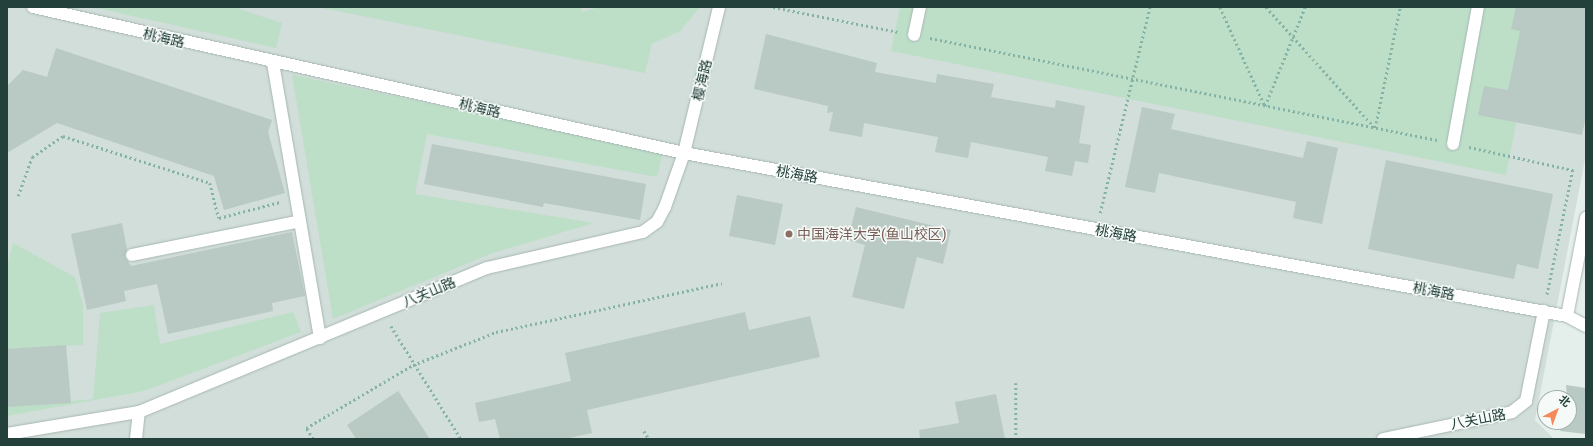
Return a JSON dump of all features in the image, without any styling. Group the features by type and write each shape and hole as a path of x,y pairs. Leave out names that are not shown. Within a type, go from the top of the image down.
{"street":[{"name":"桃海路","path":"33,7 684,153 1544,311 1567,316 1586,326"},
{"name":"樱海路","path":"684,153 719,7"},
{"path":"914,35 920,7"},
{"path":"1453,144 1478,7"},
{"path":"274,62 320,338"},
{"name":"八关山路","path":"7,435 139,412 487,268 643,232 657,222 665,207 684,153"},
{"path":"1567,316 1586,218"},
{"path":"132,255 300,221"},
{"name":"八关山路","path":"1383,439 1512,412 1526,401 1544,311"},
{"path":"136,439 139,412"}],"path":[{"path":"773,7 1375,128 1573,170 1544,311"},
{"path":"1096,229 1150,7"},
{"path":"1220,7 1265,106"},
{"path":"1266,7 1375,128"},
{"path":"1265,106 1305,7"},
{"path":"1375,128 1400,7"},
{"path":"18,196 32,157 63,136 210,183 219,218 296,198"},
{"path":"313,439 306,428 413,365 496,332 722,283"},
{"path":"383,311 413,365 461,439"},
{"path":"1016,383 1016,439"},
{"path":"644,431 649,439"}],"shaded area":[{"name":"中国海洋大学(鱼山校区)","path":"7,7 1586,7 1586,154 1541,390 1537,390 1537,410 1535,420 1537,422 1537,430 1545,430 1554,439 7,439"}],"green space":[{"path":"92,7 234,7 282,23 276,48"},
{"path":"317,7 581,7 581,12 600,7 700,7 680,31 652,44 645,73"},
{"path":"900,7 1539,7 1506,175 891,51"},
{"path":"292,75 663,152 657,177 427,134 415,194 594,223 493,253 333,319"},
{"path":"13,243 75,277 83,305 83,345 7,349 7,267"},
{"path":"154,305 160,344 293,312 301,332 144,391 7,416 7,407 93,399 100,313"}],"building":[{"path":"1516,7 1586,7 1586,116 1582,135 1478,115 1484,86 1508,90 1520,31 1511,29"},
{"path":"766,34 877,63 875,72 936,83 937,74 994,84 991,97 1055,108 1056,100 1085,106 1079,143 1091,145 1088,163 1075,161 1072,176 1045,171 1048,157 971,142 968,158 935,152 938,137 864,123 862,137 829,131 833,112 827,113 828,106 754,89"},
{"path":"56,48 272,120 268,132 285,193 224,210 214,176 57,123 7,153 7,86 23,70 47,77"},
{"path":"1142,107 1175,114 1171,129 1303,158 1307,141 1338,148 1322,224 1293,218 1296,202 1159,173 1155,193 1125,187"},
{"path":"432,144 646,184 640,220 544,203 543,207 424,184"},
{"path":"1386,160 1553,194 1538,269 1517,264 1514,279 1368,249"},
{"path":"737,195 783,204 775,245 729,236"},
{"path":"856,207 951,230 943,264 917,257 904,309 852,297 865,245 848,240"},
{"path":"122,223 127,249 125,257 131,266 292,232 305,296 272,303 273,311 168,334 157,284 124,291 126,301 87,310 71,234"},
{"path":"745,312 749,330 810,316 820,357 587,410 592,433 565,439 500,439 495,419 479,422 475,403 571,381 565,353"},
{"path":"66,345 71,403 7,407 7,349"},
{"path":"1566,385 1586,388 1586,434 1560,431 1577,430 1577,390 1566,390"},
{"path":"398,391 430,439 356,439 347,425"},
{"path":"996,394 1005,439 920,439 919,430 959,423 955,402"}],"place":[{"name":"中国海洋大学(鱼山校区)","path":"789,234"}]}
